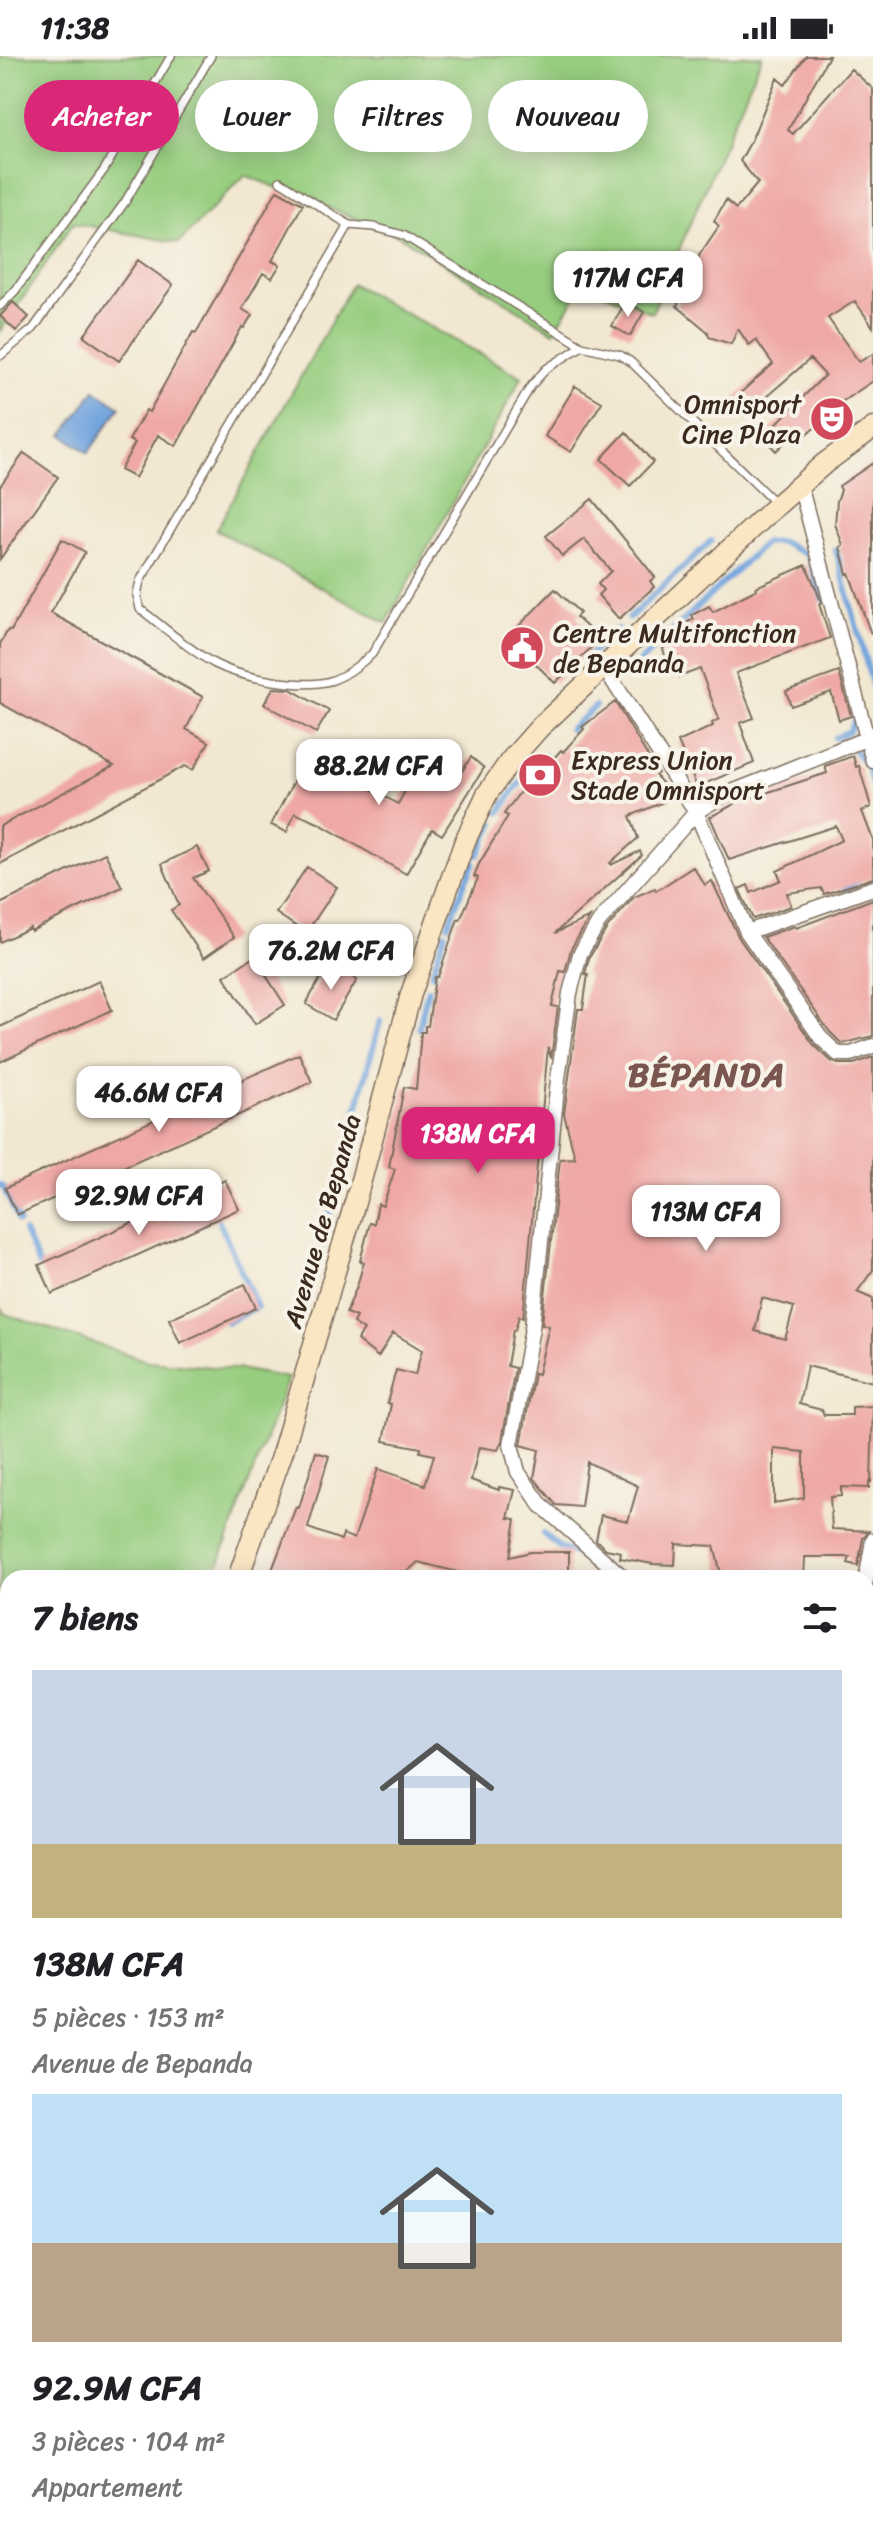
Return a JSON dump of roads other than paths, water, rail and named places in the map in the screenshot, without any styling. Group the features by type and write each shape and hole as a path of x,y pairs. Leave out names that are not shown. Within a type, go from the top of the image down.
{"main road":[{"name":"Avenue de Bepanda","path":"241,1570 267,1503 301,1392 411,994 465,841 487,794 510,761 540,727 777,505 825,463 873,428"}],"street":[{"path":"800,485 870,737 873,761"},
{"path":"604,667 696,812 747,932 828,1047 838,1054 851,1054 873,1046"},
{"path":"615,1570 541,1505 518,1472 511,1445 532,1328 558,1079 570,993 580,954 599,922 696,812 722,796 870,737"},
{"path":"747,932 873,888"},
{"path":"868,1570 873,1540"}],"lane":[{"path":"0,306 15,291 104,170 171,56"},
{"path":"0,356 33,329 125,202 211,56"},
{"path":"280,181 349,225 374,227 403,235 582,346 620,355 631,362 777,505"},
{"path":"349,225 140,581 137,595 140,609 213,663 233,672 302,683 330,681 355,669 372,654 531,386 546,369 582,346"}],"water":[{"path":"95,390 120,407 88,453 63,435"}],"waterway":[{"path":"629,618 711,541"},
{"path":"624,677 765,543 781,542 808,555 823,599"},
{"path":"836,550 873,688"},
{"path":"586,659 617,629"},
{"path":"570,729 595,707"},
{"path":"835,738 849,731 856,717"},
{"path":"855,751 867,765 873,787"},
{"path":"500,812 515,789 545,756"},
{"path":"478,855 494,823"},
{"path":"468,876 474,862"},
{"path":"448,925 466,880"},
{"path":"845,889 858,881"},
{"path":"432,974 445,933"},
{"path":"419,1028 428,989"},
{"path":"315,1271 380,1021"},
{"path":"0,1185 19,1222"},
{"path":"218,1219 257,1307 227,1322"},
{"path":"24,1232 39,1265"},
{"path":"543,1534 559,1547 604,1567"}],"place":[{"name":"Omnisport Cine Plaza","path":"832,419"},
{"name":"Centre Multifonction de Bepanda","path":"522,648"},
{"name":"Express Union Stade Omnisport","path":"540,775"}],"district":[{"name":"BÉPANDA","path":"707,1075"}]}
